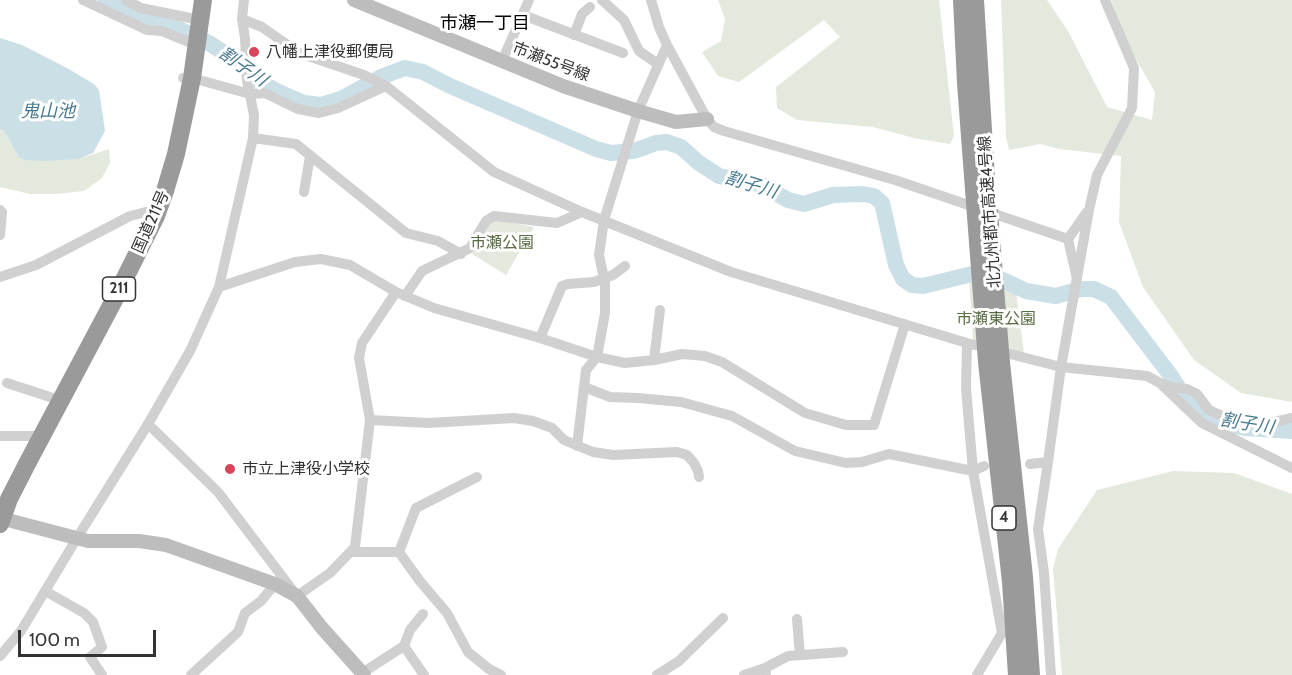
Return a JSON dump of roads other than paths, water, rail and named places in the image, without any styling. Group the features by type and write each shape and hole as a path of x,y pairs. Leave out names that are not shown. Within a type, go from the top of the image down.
{"highway":[{"name":"国道211号","path":"0,498 113,302 151,214 187,78 194,30 194,0"},
{"name":"国道211号","path":"194,30 203,0"},
{"path":"955,0 966,83"},
{"name":"北九州都市高速4号線","path":"962,0 966,83 980,118 985,162 994,363 1024,578 1031,675"},
{"name":"北九州都市高速4号線","path":"975,0 994,363 1017,675"},
{"path":"980,118 982,0"},
{"name":"国道211号","path":"1,520 53,398 151,214"}],"street":[{"path":"83,0 147,30 194,30"},
{"path":"126,0 194,30"},
{"path":"0,656 21,631 148,424 190,351 219,287 253,138 254,116 242,19 244,0"},
{"name":"市瀬55号線","path":"354,0 562,86 676,122 707,119"},
{"path":"502,61 529,0"},
{"path":"602,0 624,21 639,51 658,64"},
{"path":"651,0 667,45 707,119 714,127 896,180 1068,239"},
{"path":"1051,675 1044,573 1038,529 1061,367 1097,175 1132,108 1134,68 1105,0"},
{"path":"574,35 582,14 590,7"},
{"path":"523,15 623,53"},
{"path":"242,19 262,27 299,53 364,75 383,84 494,172 582,212 731,272 967,343 1061,367 1147,376 1165,385 1188,389 1197,394 1209,410 1234,421 1274,422 1292,418"},
{"path":"577,446 586,370 597,357 604,314 604,278 598,255 603,220 638,111 667,45"},
{"path":"187,78 250,94 264,93 298,109 319,113 338,108 383,84"},
{"path":"253,138 296,144 406,233 438,242 461,254"},
{"path":"304,192 310,156"},
{"path":"0,210 2,212 0,235"},
{"path":"1077,280 1068,239 1089,210"},
{"path":"297,596 330,573 355,547 370,420 358,358 362,343 422,271 470,248 486,221 494,216 556,223 582,212"},
{"path":"0,277 36,265 130,216 151,214"},
{"path":"219,287 295,262 321,259 350,265 401,294 434,308 597,357 625,363 682,354 705,356 722,362 806,413 846,425 874,425 905,324"},
{"path":"540,338 562,286 594,282 613,275 625,266"},
{"path":"654,360 660,310"},
{"path":"967,343 966,388 1002,633 977,675"},
{"path":"8,383 53,398"},
{"path":"1165,385 1202,423 1292,468"},
{"path":"584,387 610,397 681,402 732,416 795,451 846,463 862,462 889,454 978,469"},
{"path":"370,420 429,423 514,418 533,421 552,428 564,440 593,452 613,455 676,452 687,455 698,471 699,477"},
{"path":"148,424 218,492 322,628 361,674 404,646 410,630 423,615"},
{"path":"0,436 36,437"},
{"path":"1030,464 1048,462"},
{"path":"399,552 416,508 477,477"},
{"path":"1,520 88,541 166,545 275,584 297,596"},
{"path":"351,552 399,552"},
{"path":"399,552 447,613 468,652 489,669 501,675"},
{"path":"191,675 238,632 244,613 261,601 275,584"},
{"path":"45,591 84,613 93,622 102,647 90,657 102,675"},
{"path":"657,675 679,661 723,618"},
{"path":"797,619 800,655"},
{"path":"404,646 424,675"},
{"path":"744,675 766,672 788,656 843,652"}],"water":[{"name":"鬼山池","path":"0,38 22,45 67,68 94,84 99,90 105,131 93,153 79,159 45,161 19,158 4,131 0,129"}],"waterway":[{"name":"割子川","path":"105,0 142,18 164,22 209,43 244,66 256,80 304,103 321,105 341,99 381,77 405,68 423,72 596,149 611,153 634,151 656,143 667,142 681,147 719,176 762,185 788,200 804,204 833,195 874,196 882,203 896,265 903,279 912,285 923,286 972,274 987,274 1026,291 1056,296 1081,289 1094,289 1111,297 1183,395 1202,415 1223,424 1245,428 1292,431"}],"place":[{"name":"八幡上津役郵便局","path":"254,52"},
{"name":"市立上津役小学校","path":"230,469"}],"district":[{"name":"市瀬一丁目","path":"485,24"}],"park label":[{"name":"市瀬公園","path":"502,243"},
{"name":"市瀬東公園","path":"996,319"}]}
